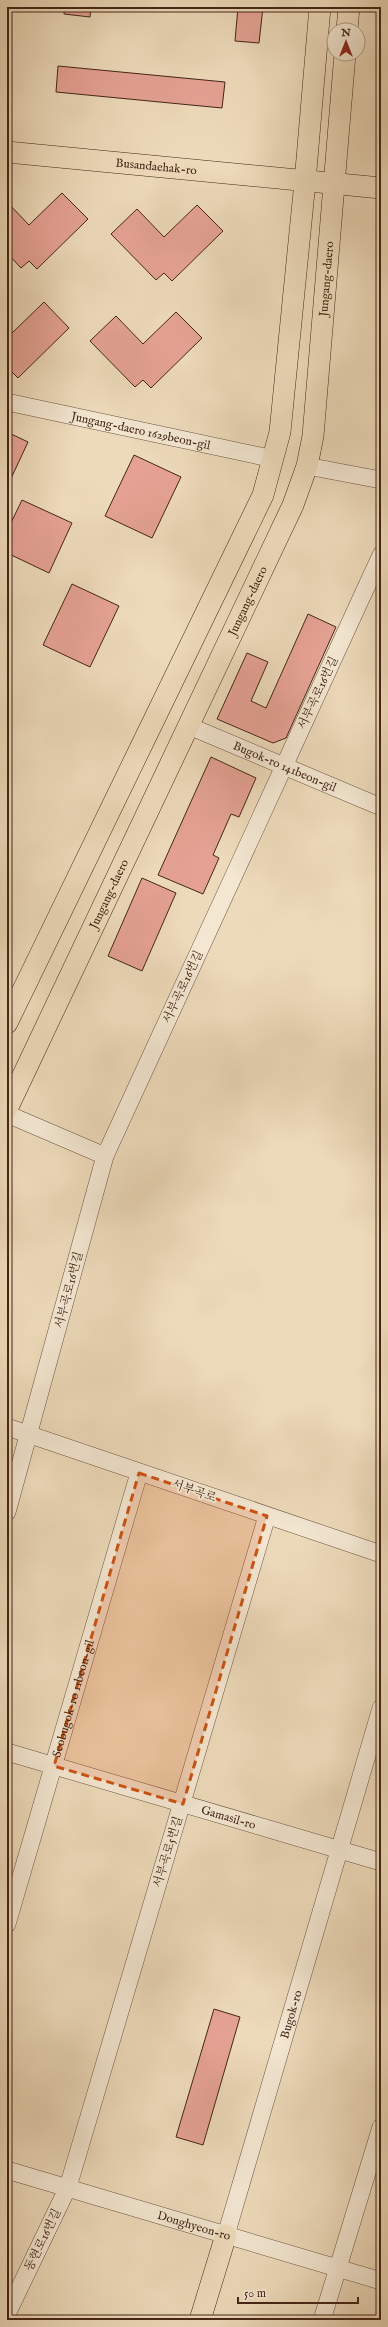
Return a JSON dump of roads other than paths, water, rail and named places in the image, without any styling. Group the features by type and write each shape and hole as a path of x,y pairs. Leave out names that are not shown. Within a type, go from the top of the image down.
{"main road":[{"path":"7,1023 263,496 280,432 305,182 320,7"},
{"path":"348,22 349,7"},
{"name":"Jungang-daero","path":"7,1109 293,505 307,466 313,436 344,62"},
{"name":"Busandaehak-ro","path":"7,152 305,182 381,188"},
{"name":"Bugok-ro","path":"200,2320 226,2235"}],"street":[{"name":"Jungang-daero 1629beon-gil","path":"7,402 274,459"},
{"path":"307,466 381,480"},
{"name":"서부곡로16번길","path":"7,1512 30,1436 105,1156 381,555"},
{"name":"Bugok-ro 141beon-gil","path":"189,726 285,765 381,807"},
{"path":"7,1114 105,1156"},
{"name":"서부곡로","path":"7,1427 381,1554"},
{"name":"Seobugok-ro 11beon-gil","path":"7,1924 139,1473"},
{"name":"서부곡로5번길","path":"68,2187 183,1804 267,1516"},
{"name":"Bugok-ro","path":"226,2235 381,1708"},
{"name":"Gamasil-ro","path":"7,1752 381,1862"},
{"path":"322,2320 381,2126"},
{"name":"Donghyeon-ro","path":"7,2170 381,2281"},
{"name":"동현로16번길","path":"7,2314 68,2187"}]}
